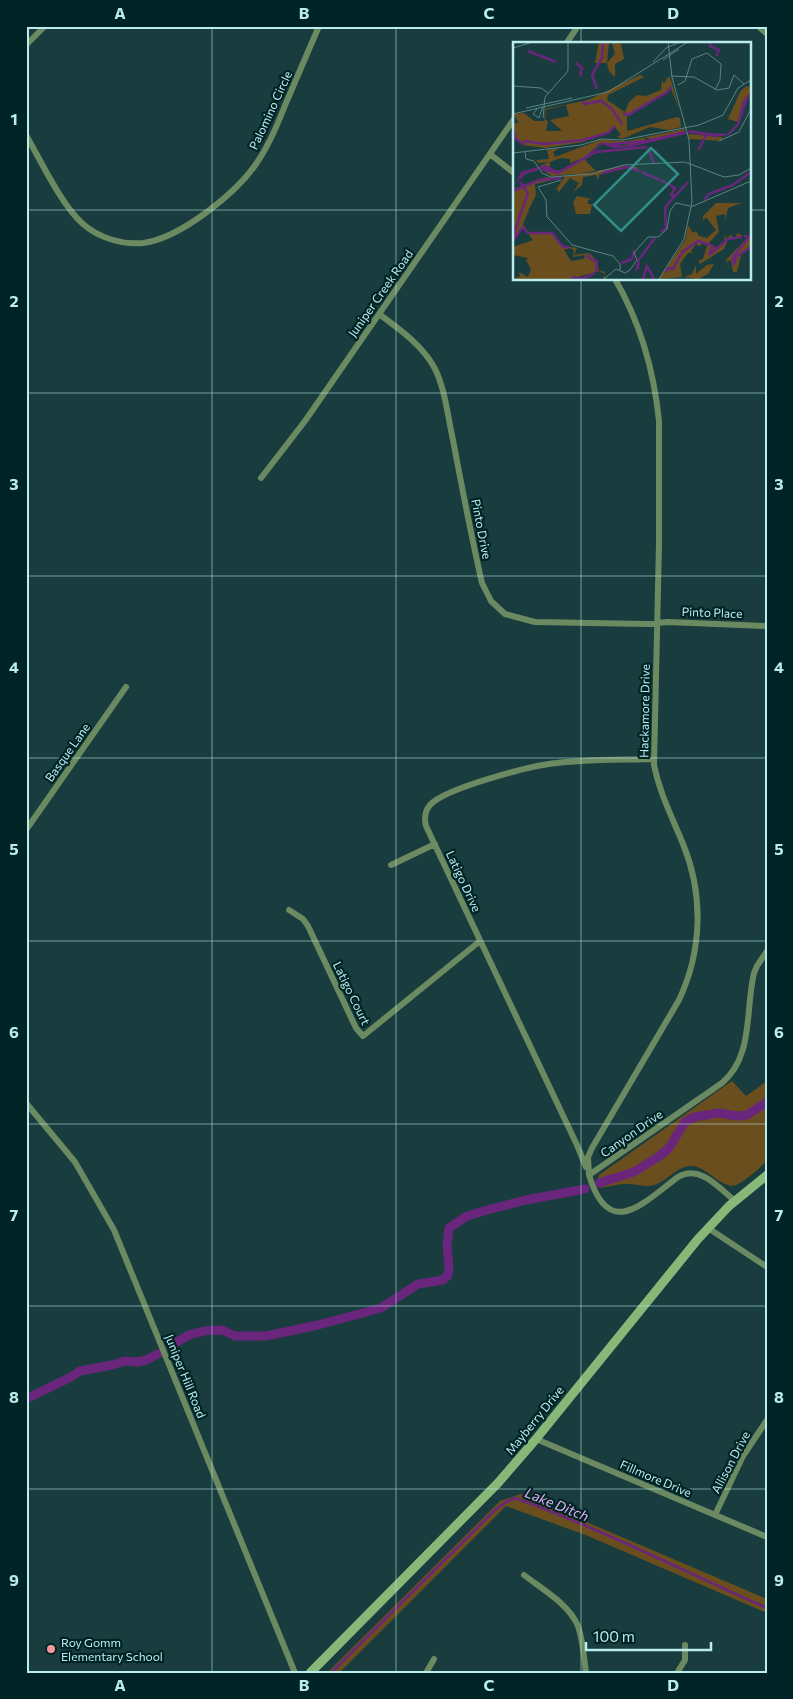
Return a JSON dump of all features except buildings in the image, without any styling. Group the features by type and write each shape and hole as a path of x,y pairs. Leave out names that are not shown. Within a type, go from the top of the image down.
{"main road":[{"name":"Mayberry Drive","path":"310,1673 484,1497 536,1439 708,1228 734,1201 767,1174"}],"street":[{"path":"26,45 45,26"},
{"name":"Palomino Circle","path":"26,135 69,209 88,228 102,236 123,242 144,243 158,239 180,229 210,210 236,188 251,171 269,141 319,26"},
{"path":"567,42 578,26"},
{"path":"758,26 767,34"},
{"name":"Juniper Creek Road","path":"261,478 305,421 513,120"},
{"path":"490,154 513,172"},
{"name":"Hackamore Drive","path":"589,1175 588,1157 679,1000 692,968 698,908 693,874 683,843 662,796 657,780 654,759 659,544 658,407 641,336 616,280"},
{"name":"Pinto Drive","path":"379,314 420,349 437,374 447,412 482,583 491,601 505,614 514,618 535,622 657,623"},
{"name":"Pinto Place","path":"657,623 767,626"},
{"name":"Basque Lane","path":"26,830 126,687"},
{"name":"Latigo Drive","path":"589,1175 577,1145 426,826 425,814 431,803 435,800 503,774 535,766 576,762 654,759"},
{"path":"392,865 435,844"},
{"name":"Latigo Court","path":"289,910 308,926 356,1028 363,1036 480,941"},
{"name":"Canyon Drive","path":"589,1175 722,1083 733,1072 742,1052 754,973 767,951"},
{"name":"Juniper Hill Road","path":"26,1103 75,1162 114,1230 296,1673"},
{"path":"589,1175 592,1187 606,1206 621,1212 642,1206 678,1177 690,1173 702,1175 734,1201"},
{"path":"708,1228 767,1267"},
{"name":"Allison Drive","path":"715,1515 743,1456 767,1420"},
{"name":"Fillmore Drive","path":"536,1439 767,1538"},
{"path":"524,1575 560,1603 573,1617 580,1634 586,1673"},
{"path":"677,1673 685,1660 685,1645"},
{"path":"426,1673 434,1659"}],"shaded area":[{"path":"732,1081 746,1096 767,1081 767,1161 752,1174 740,1183 731,1186 697,1167 691,1166 676,1171 659,1183 651,1186 625,1184 601,1188 598,1182 599,1175"},
{"path":"521,1494 767,1599 767,1613 588,1536 506,1506 339,1673 327,1673 500,1501"}],"waterway":[{"path":"599,1183 634,1172 661,1155 669,1148 685,1122 694,1117 719,1113 737,1116 747,1115 767,1102"},
{"path":"170,1346 189,1335 204,1331 222,1330 235,1336 266,1336 318,1325 381,1308 418,1284 443,1280 448,1275 447,1246 449,1228 467,1216 526,1200 585,1189"},
{"path":"26,1399 80,1371 125,1361 137,1362 158,1354"},
{"name":"Lake Ditch","path":"332,1672 495,1510 515,1498 611,1537 767,1608"}],"place":[{"name":"Roy Gomm Elementary School","path":"51,1649"}]}
